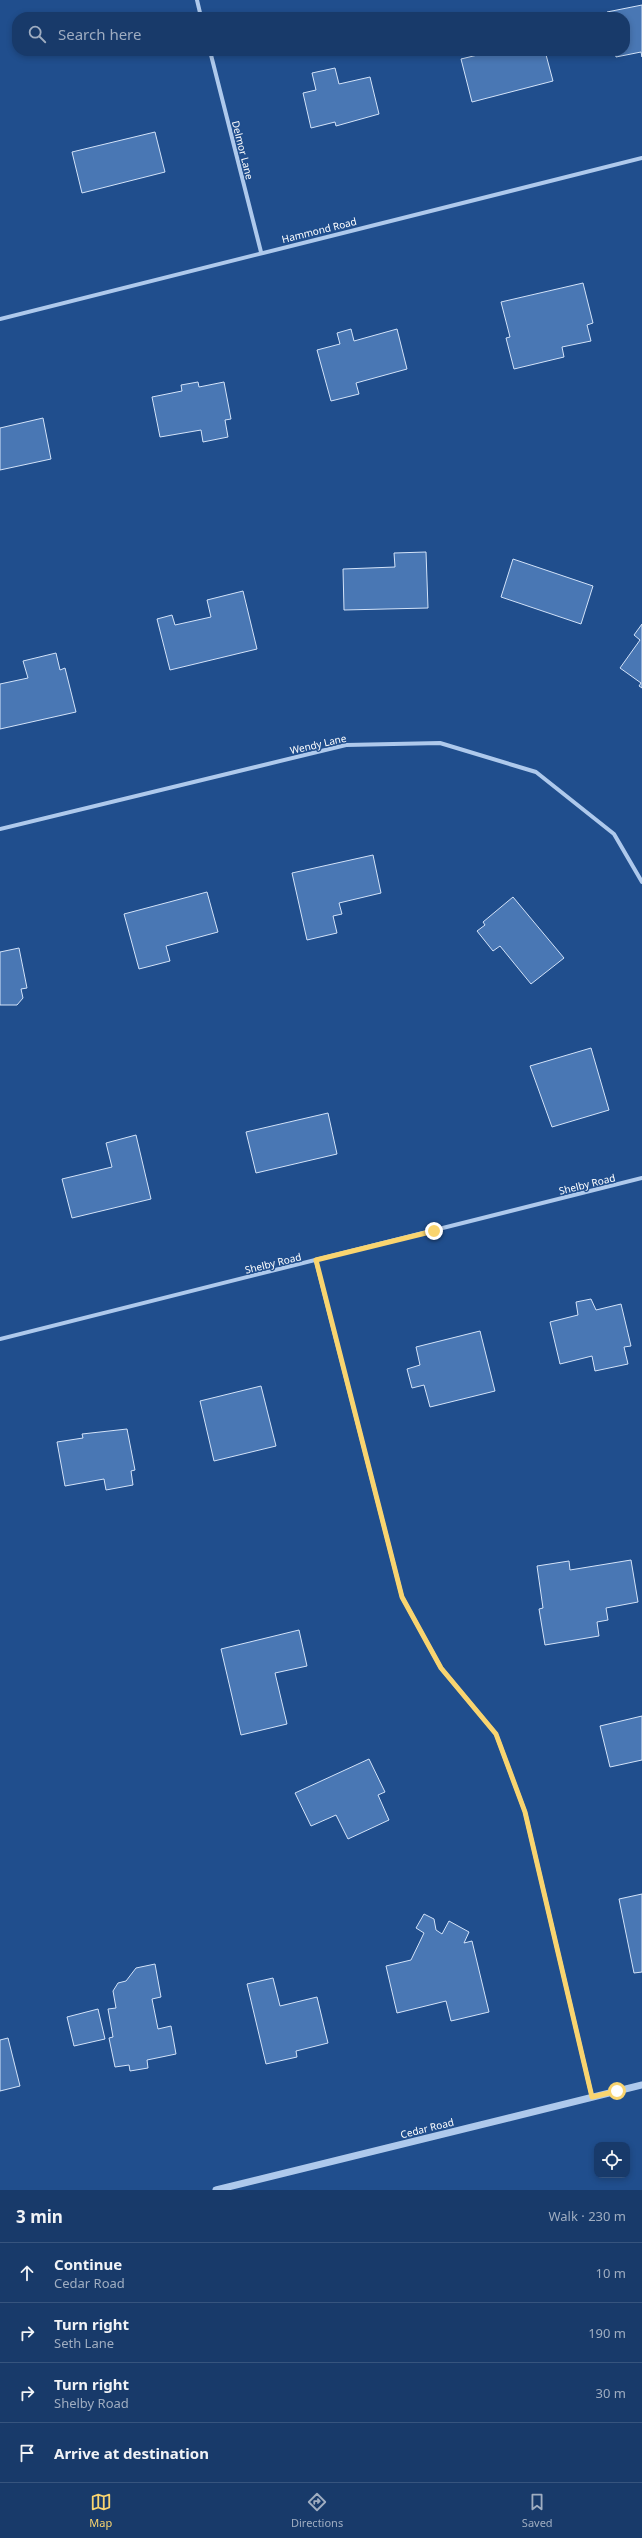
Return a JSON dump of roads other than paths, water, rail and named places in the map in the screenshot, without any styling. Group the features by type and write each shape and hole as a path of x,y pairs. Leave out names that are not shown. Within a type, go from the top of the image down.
{"street":[{"path":"197,0 200,12"},
{"name":"Delmor Lane","path":"211,56 261,252"},
{"name":"Hammond Road","path":"0,319 261,252 642,158"},
{"name":"Wendy Lane","path":"0,829 346,744 440,743 536,772 614,834 642,882"},
{"name":"Shelby Road","path":"0,1339 642,1178"},
{"path":"316,1260 402,1597 441,1668 496,1734 525,1812 592,2097"},
{"name":"Cedar Road","path":"216,2190 642,2085"}]}
